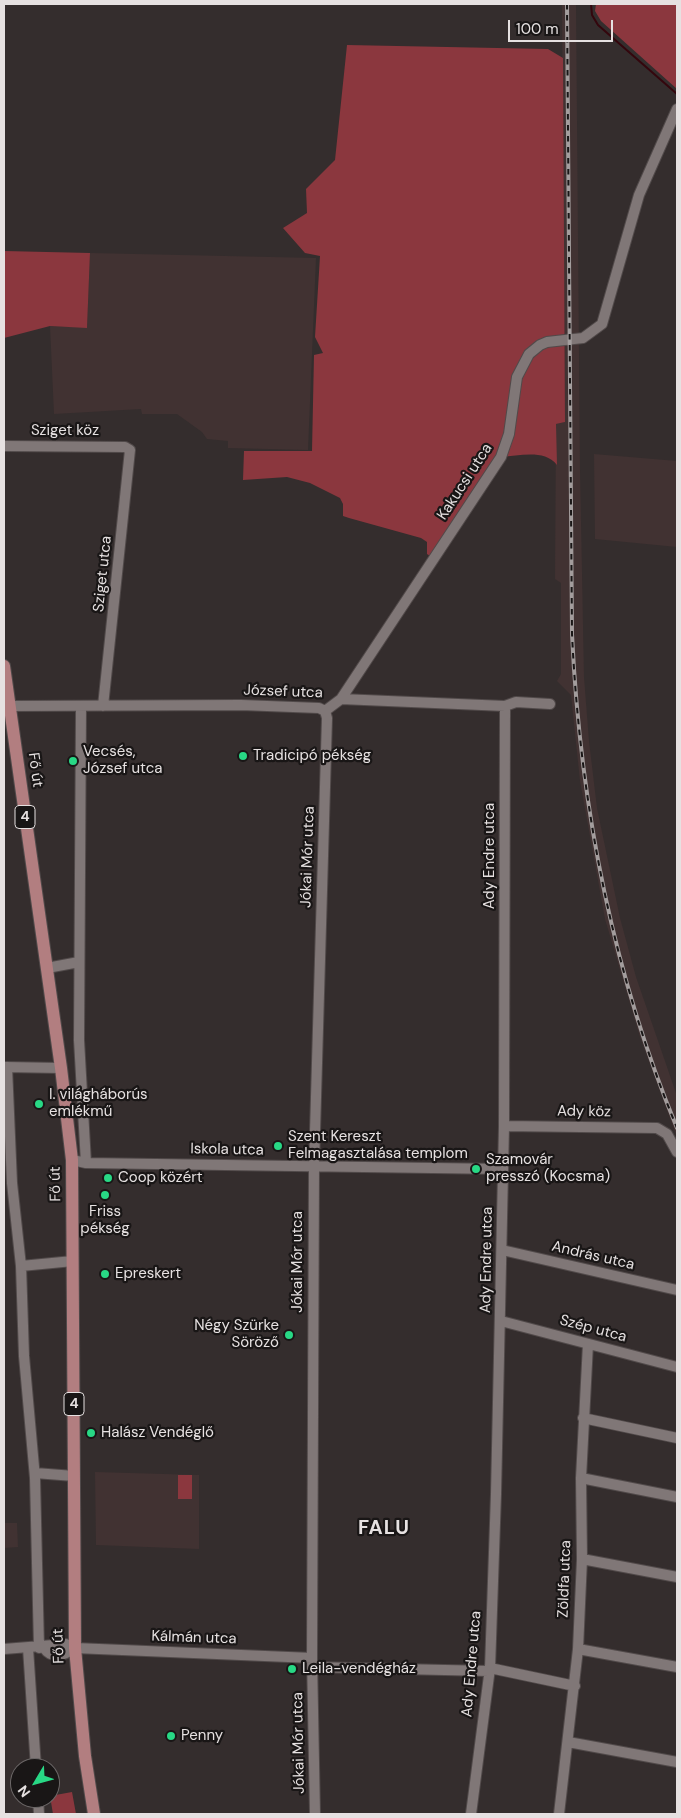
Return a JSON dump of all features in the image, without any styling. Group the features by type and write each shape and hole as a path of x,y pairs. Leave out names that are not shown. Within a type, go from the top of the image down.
{"main road":[{"name":"Fő út","path":"4,666 62,1072 72,1160 75,1648 83,1739 94,1814"}],"street":[{"name":"Kakucsi utca","path":"341,699 501,457 510,434 517,377 529,354 547,342 583,338 602,324 639,195 677,109"},
{"name":"Sziget köz","path":"4,446 125,446"},
{"name":"Sziget utca","path":"103,706 131,456 130,450 125,446"},
{"name":"József utca","path":"9,706 241,705 318,708 325,711 341,699 505,706 516,702 550,704"},
{"name":"Ady Endre utca","path":"471,1814 490,1669 504,1126 505,706"},
{"name":"Fő út","path":"81,707 80,1075 84,1091 86,1163"},
{"name":"Jókai Mór utca","path":"315,1814 312,1662 314,1166 327,718 325,711"},
{"path":"47,968 79,962"},
{"name":"Fő út","path":"6,1067 12,1183 21,1266 24,1356 35,1473 36,1758"},
{"path":"6,1067 80,1075"},
{"name":"Ady köz","path":"504,1126 657,1128 663,1130 677,1152"},
{"name":"Iskola utca","path":"72,1160 86,1163 502,1169"},
{"name":"András utca","path":"502,1250 677,1290"},
{"path":"21,1266 73,1261"},
{"name":"Szép utca","path":"500,1320 677,1367"},
{"name":"Zöldfa utca","path":"560,1814 578,1649 582,1559 581,1478 588,1344"},
{"path":"583,1418 677,1438"},
{"path":"35,1473 74,1476"},
{"path":"581,1478 677,1497"},
{"path":"582,1559 677,1577"},
{"path":"4,1649 37,1648"},
{"name":"Kálmán utca","path":"37,1648 51,1654 65,1655 75,1648 312,1662 490,1669 575,1686"},
{"path":"578,1649 677,1667"},
{"path":"568,1742 677,1762"}],"shaded area":[{"path":"562,4 576,4 580,470 584,677 589,741 597,808 620,918 636,977 677,1096 677,1137 640,1037 605,919 580,781 571,695 557,681 561,674 561,583 555,579 556,424 565,422"},
{"path":"596,4 677,4 677,89 601,21 595,11"},
{"path":"347,45 548,49 563,58 565,422 556,424 557,465 552,460 539,455 501,457 433,558 427,554 427,542 421,538 343,516 343,504 340,498 310,483 287,477 243,480 244,451 312,451 314,355 323,353 315,337 320,256 305,253 283,228 307,213 306,189 335,160"},
{"path":"4,251 90,253 87,328 50,326 4,338"},
{"path":"90,253 316,258 308,450 228,448 228,441 207,439 202,432 177,414 142,414 141,409 54,414 50,326 87,327"},
{"path":"594,454 677,461 677,547 595,539"},
{"path":"95,1472 199,1475 199,1549 96,1545"},
{"path":"178,1475 192,1475 192,1499 178,1499"},
{"path":"4,1523 17,1523 18,1547 4,1548"},
{"path":"72,1792 76,1814 53,1814 52,1808 60,1808 60,1794"}],"waterway":[{"path":"591,4 592,15 598,25 677,94"}],"railway":[{"path":"567,4 572,634 576,697 592,823 617,947 654,1069 677,1128"}],"place":[{"name":"Tradicipó pékség","path":"243,756"},
{"name":"Vecsés, József utca","path":"73,761"},
{"name":"I. világháborús emlékmű","path":"39,1104"},
{"name":"Szent Kereszt Felmagasztalása templom","path":"278,1146"},
{"name":"Szamovár presszó (Kocsma)","path":"476,1169"},
{"name":"Coop közért","path":"108,1178"},
{"name":"Friss pékség","path":"105,1195"},
{"name":"Epreskert","path":"105,1274"},
{"name":"Négy Szürke Söröző","path":"289,1335"},
{"name":"Halász Vendéglő","path":"91,1433"},
{"name":"Leila-vendégház","path":"292,1669"},
{"name":"Penny","path":"171,1736"}],"district":[{"name":"FALU","path":"384,1529"}]}
